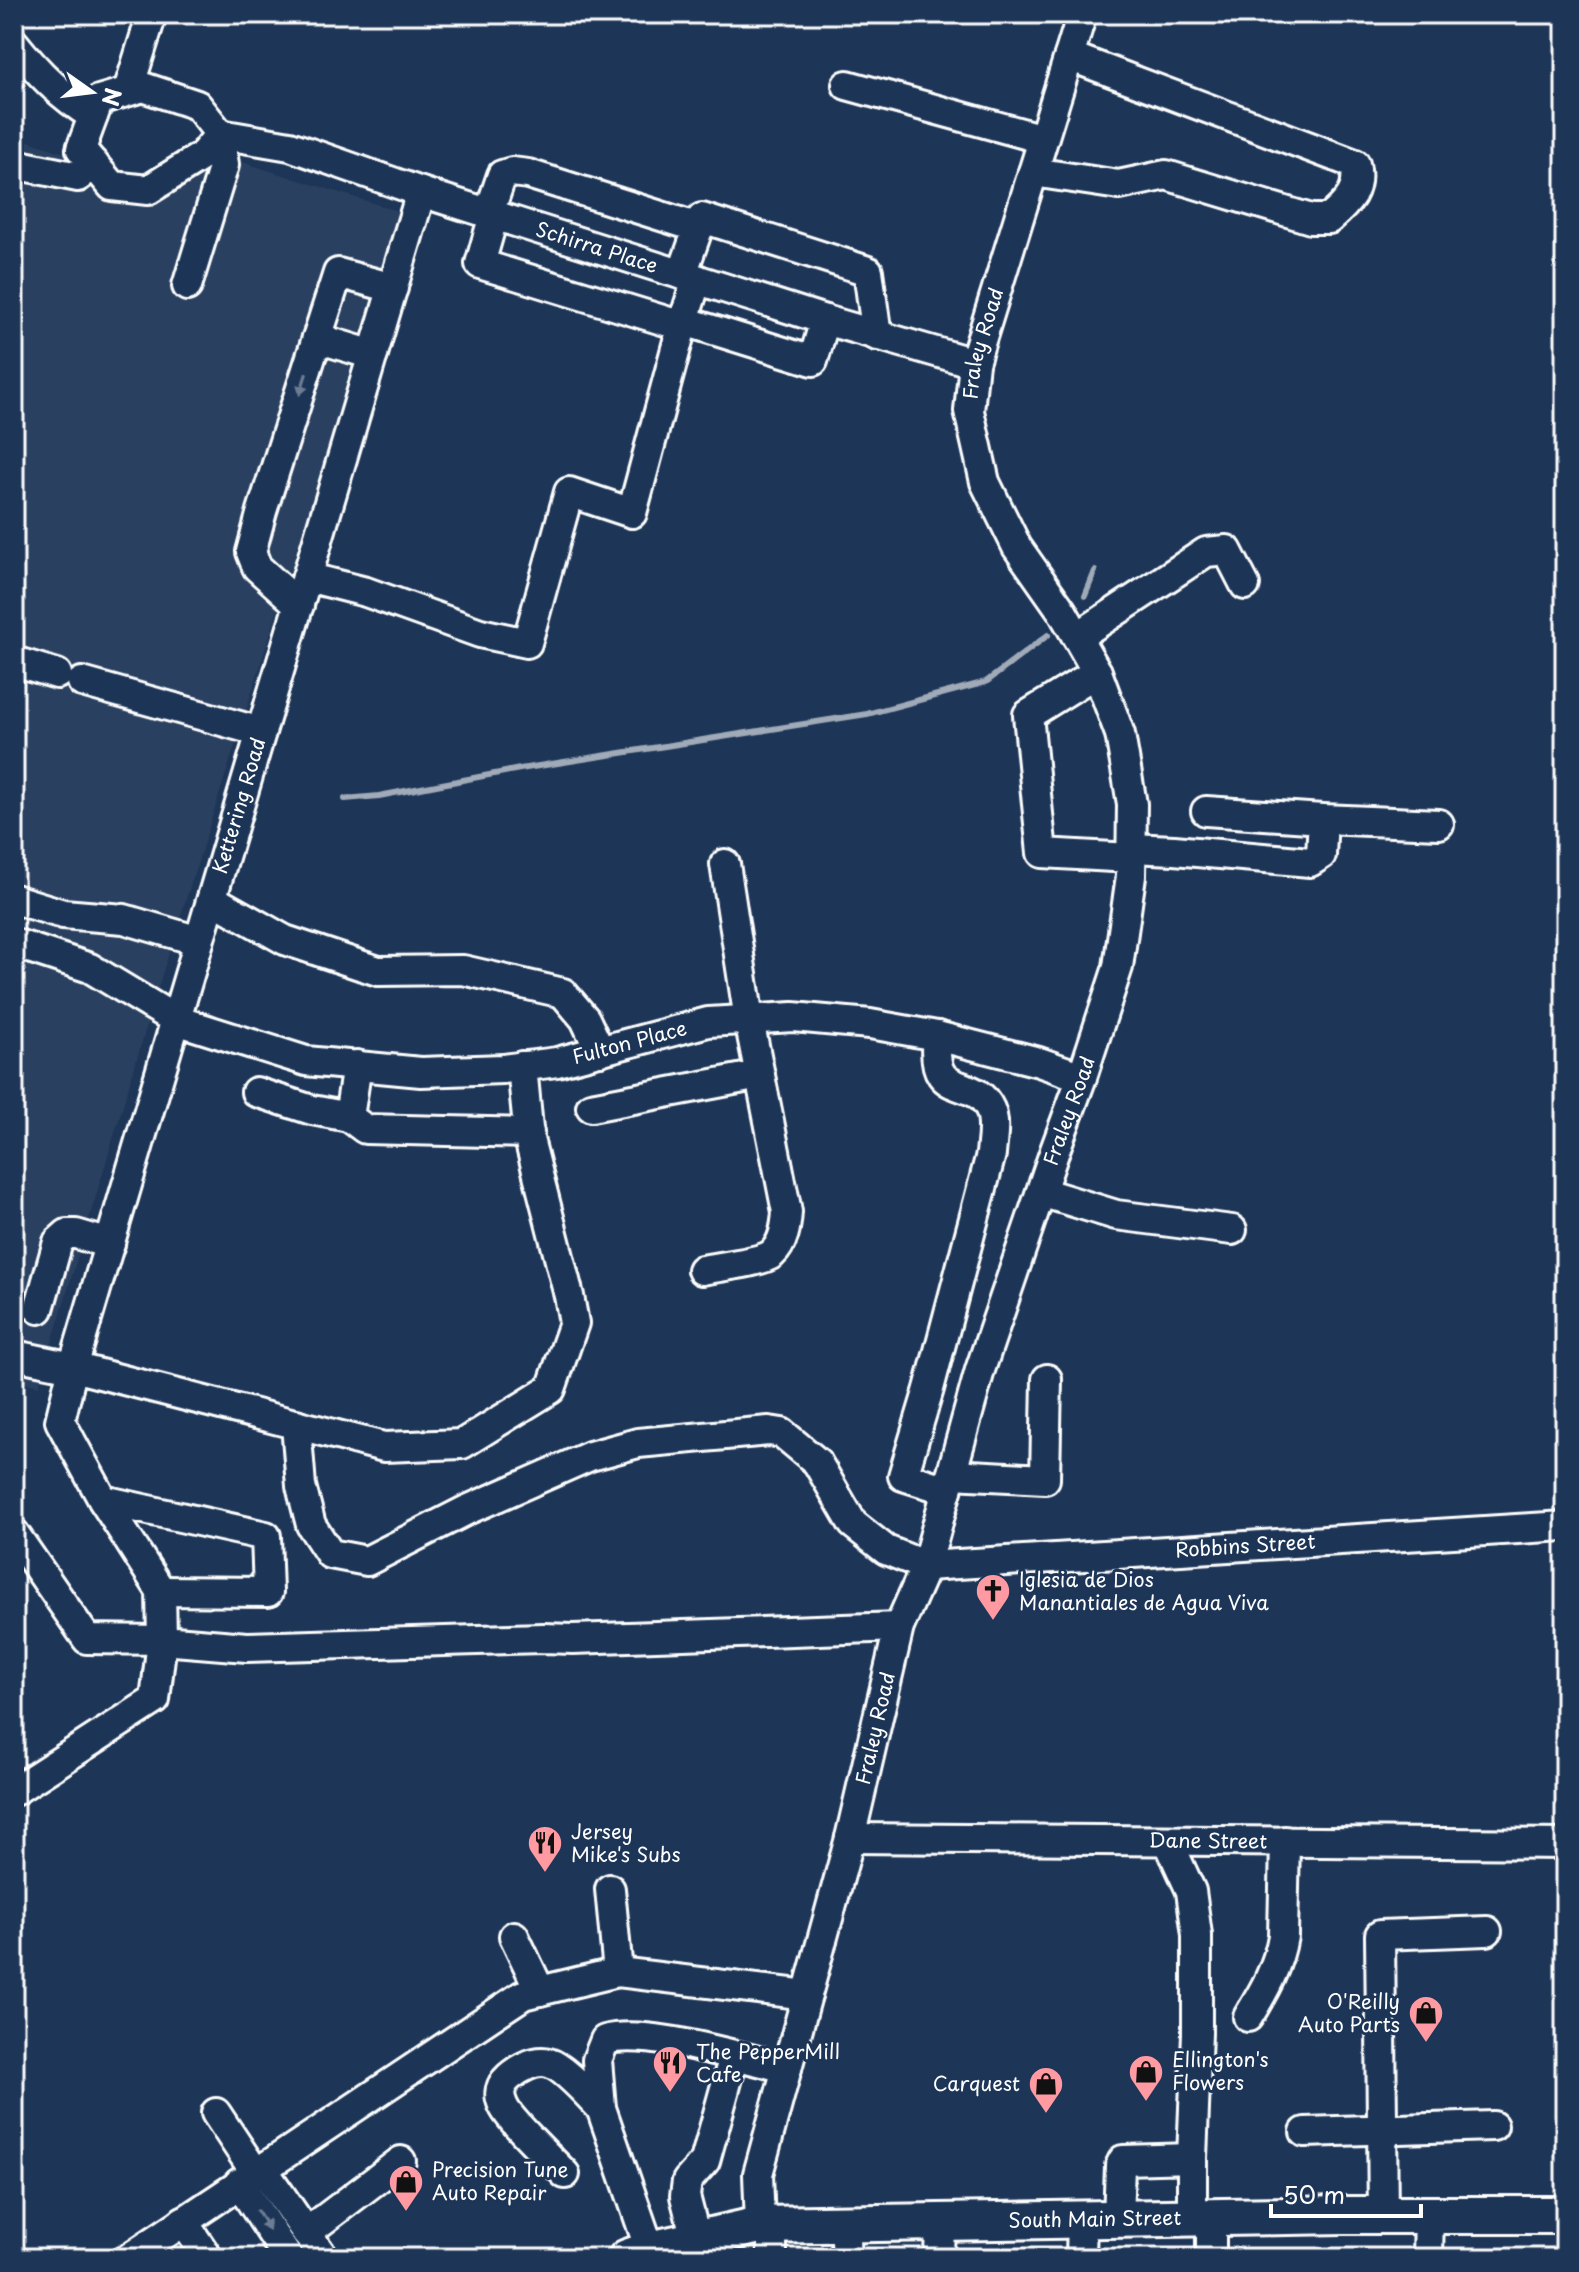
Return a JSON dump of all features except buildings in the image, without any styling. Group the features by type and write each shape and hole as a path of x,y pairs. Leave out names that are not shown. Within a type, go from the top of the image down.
{"main road":[{"name":"South Main Street","path":"639,2254 696,2239 768,2236 846,2241 940,2222 1565,2215"}],"street":[{"path":"128,91 152,14"},
{"name":"Fraley Road","path":"768,2236 758,2174 850,1838 899,1627 926,1566 971,1403 1118,967 1131,876 1132,804 1120,734 1097,672 1062,611 1017,547 985,482 969,411 974,363 1082,14"},
{"path":"14,43 39,75 68,101 93,116"},
{"path":"1033,172 1119,185 1166,175 1311,219 1329,219 1348,203 1358,177 1355,164 1069,56"},
{"path":"847,85 1043,139"},
{"path":"187,286 224,165 220,134 197,105 143,87 99,100 81,149 112,186 148,190 202,156 220,134"},
{"name":"Schirra Place","path":"220,134 290,146 421,192 825,320 974,363"},
{"path":"14,164 78,177 94,164"},
{"path":"699,228 528,174 512,172 502,175 480,264 813,361 825,320"},
{"name":"Kettering Road","path":"103,1500 60,1421 73,1367 421,192"},
{"path":"307,577 366,592 480,633 527,643 569,492 632,513 683,324 702,218 868,271 877,336"},
{"path":"299,605 257,567 251,552 262,511 338,273 393,288"},
{"path":"317,338 373,355"},
{"path":"1077,637 1206,552 1227,550 1245,585"},
{"path":"14,661 261,732"},
{"path":"1097,672 1028,715 1042,853 1174,850 1310,862 1321,855 1323,819"},
{"path":"1206,811 1439,824"},
{"path":"702,1270 764,1258 773,1253 785,1235 787,1212 749,1020 725,864"},
{"path":"14,899 63,914 124,919 199,941"},
{"path":"212,899 285,940 378,971 463,970 563,993 585,1019 600,1051"},
{"name":"Fulton Place","path":"14,943 90,968 176,1020 306,1061 421,1072 522,1066 557,1062 708,1022 793,1017 870,1024 937,1036 1039,1062 1082,1077"},
{"path":"937,1036 934,1057 939,1072 952,1083 977,1094 990,1108 994,1125 991,1154 903,1476 949,1482 1045,1479 1047,1379"},
{"path":"349,1117 357,1065"},
{"path":"14,1355 73,1367 384,1447 462,1444 551,1389 574,1323 529,1133 522,1066"},
{"path":"591,1107 760,1075"},
{"path":"256,1092 312,1110 349,1117 365,1129 529,1133"},
{"path":"1041,1192 1116,1215 1232,1230"},
{"path":"39,1309 58,1242 67,1234 76,1234 110,1244"},
{"path":"929,1389 971,1403"},
{"path":"296,1424 301,1486 311,1525 330,1554 367,1561 467,1510 590,1456 638,1443 769,1431 782,1433 817,1462 853,1524 886,1550 926,1566"},
{"path":"103,1500 266,1536 268,1592 161,1591"},
{"path":"14,1791 155,1700 162,1640 161,1591 103,1500"},
{"name":"Robbins Street","path":"926,1566 1565,1526"},
{"path":"14,1533 87,1639 162,1640 247,1647 899,1627"},
{"name":"Dane Street","path":"850,1838 1565,1844"},
{"path":"1168,1841 1191,1891 1197,1935 1192,2158 1211,2258"},
{"path":"1248,2017 1275,1970 1281,1951 1285,1841"},
{"path":"610,1889 618,1972"},
{"path":"1383,2215 1380,1935 1487,1931"},
{"path":"514,1936 540,1991"},
{"path":"129,2258 523,1995 618,1972 807,1995"},
{"path":"639,2254 601,2108 597,2060 605,2040 620,2036 683,2044 787,2068"},
{"path":"696,2239 685,2196 687,2181 705,2161 734,2056"},
{"path":"565,2174 504,2108 499,2092 504,2081 517,2070 537,2063 550,2063 601,2108"},
{"path":"216,2113 252,2174 284,2257 313,2243 401,2161"},
{"path":"1305,2132 1493,2126"},
{"path":"1118,2218 1120,2166 1123,2160 1192,2158"},
{"path":"252,2174 313,2243"},
{"path":"1428,2258 1429,2215"},
{"path":"1081,2258 1082,2219"},
{"path":"183,2221 208,2258"},
{"path":"939,2258 940,2222"}],"shaded area":[{"path":"14,136 174,190 223,156 404,213 162,975 39,1386 14,1380"}],"waterway":[{"path":"1085,596 1095,571"},
{"path":"345,799 379,796 520,769 867,714 986,682 1048,635"}],"place":[{"name":"Iglesia de Dios Manantiales de Agua Viva","path":"993,1622"},
{"name":"Jersey Mike's Subs","path":"545,1874"},
{"name":"O'Reilly Auto Parts","path":"1426,2044"},
{"name":"The PepperMill Cafe","path":"670,2094"},
{"name":"Ellington's Flowers","path":"1146,2103"},
{"name":"Carquest","path":"1046,2115"},
{"name":"Precision Tune Auto Repair","path":"406,2213"}]}
